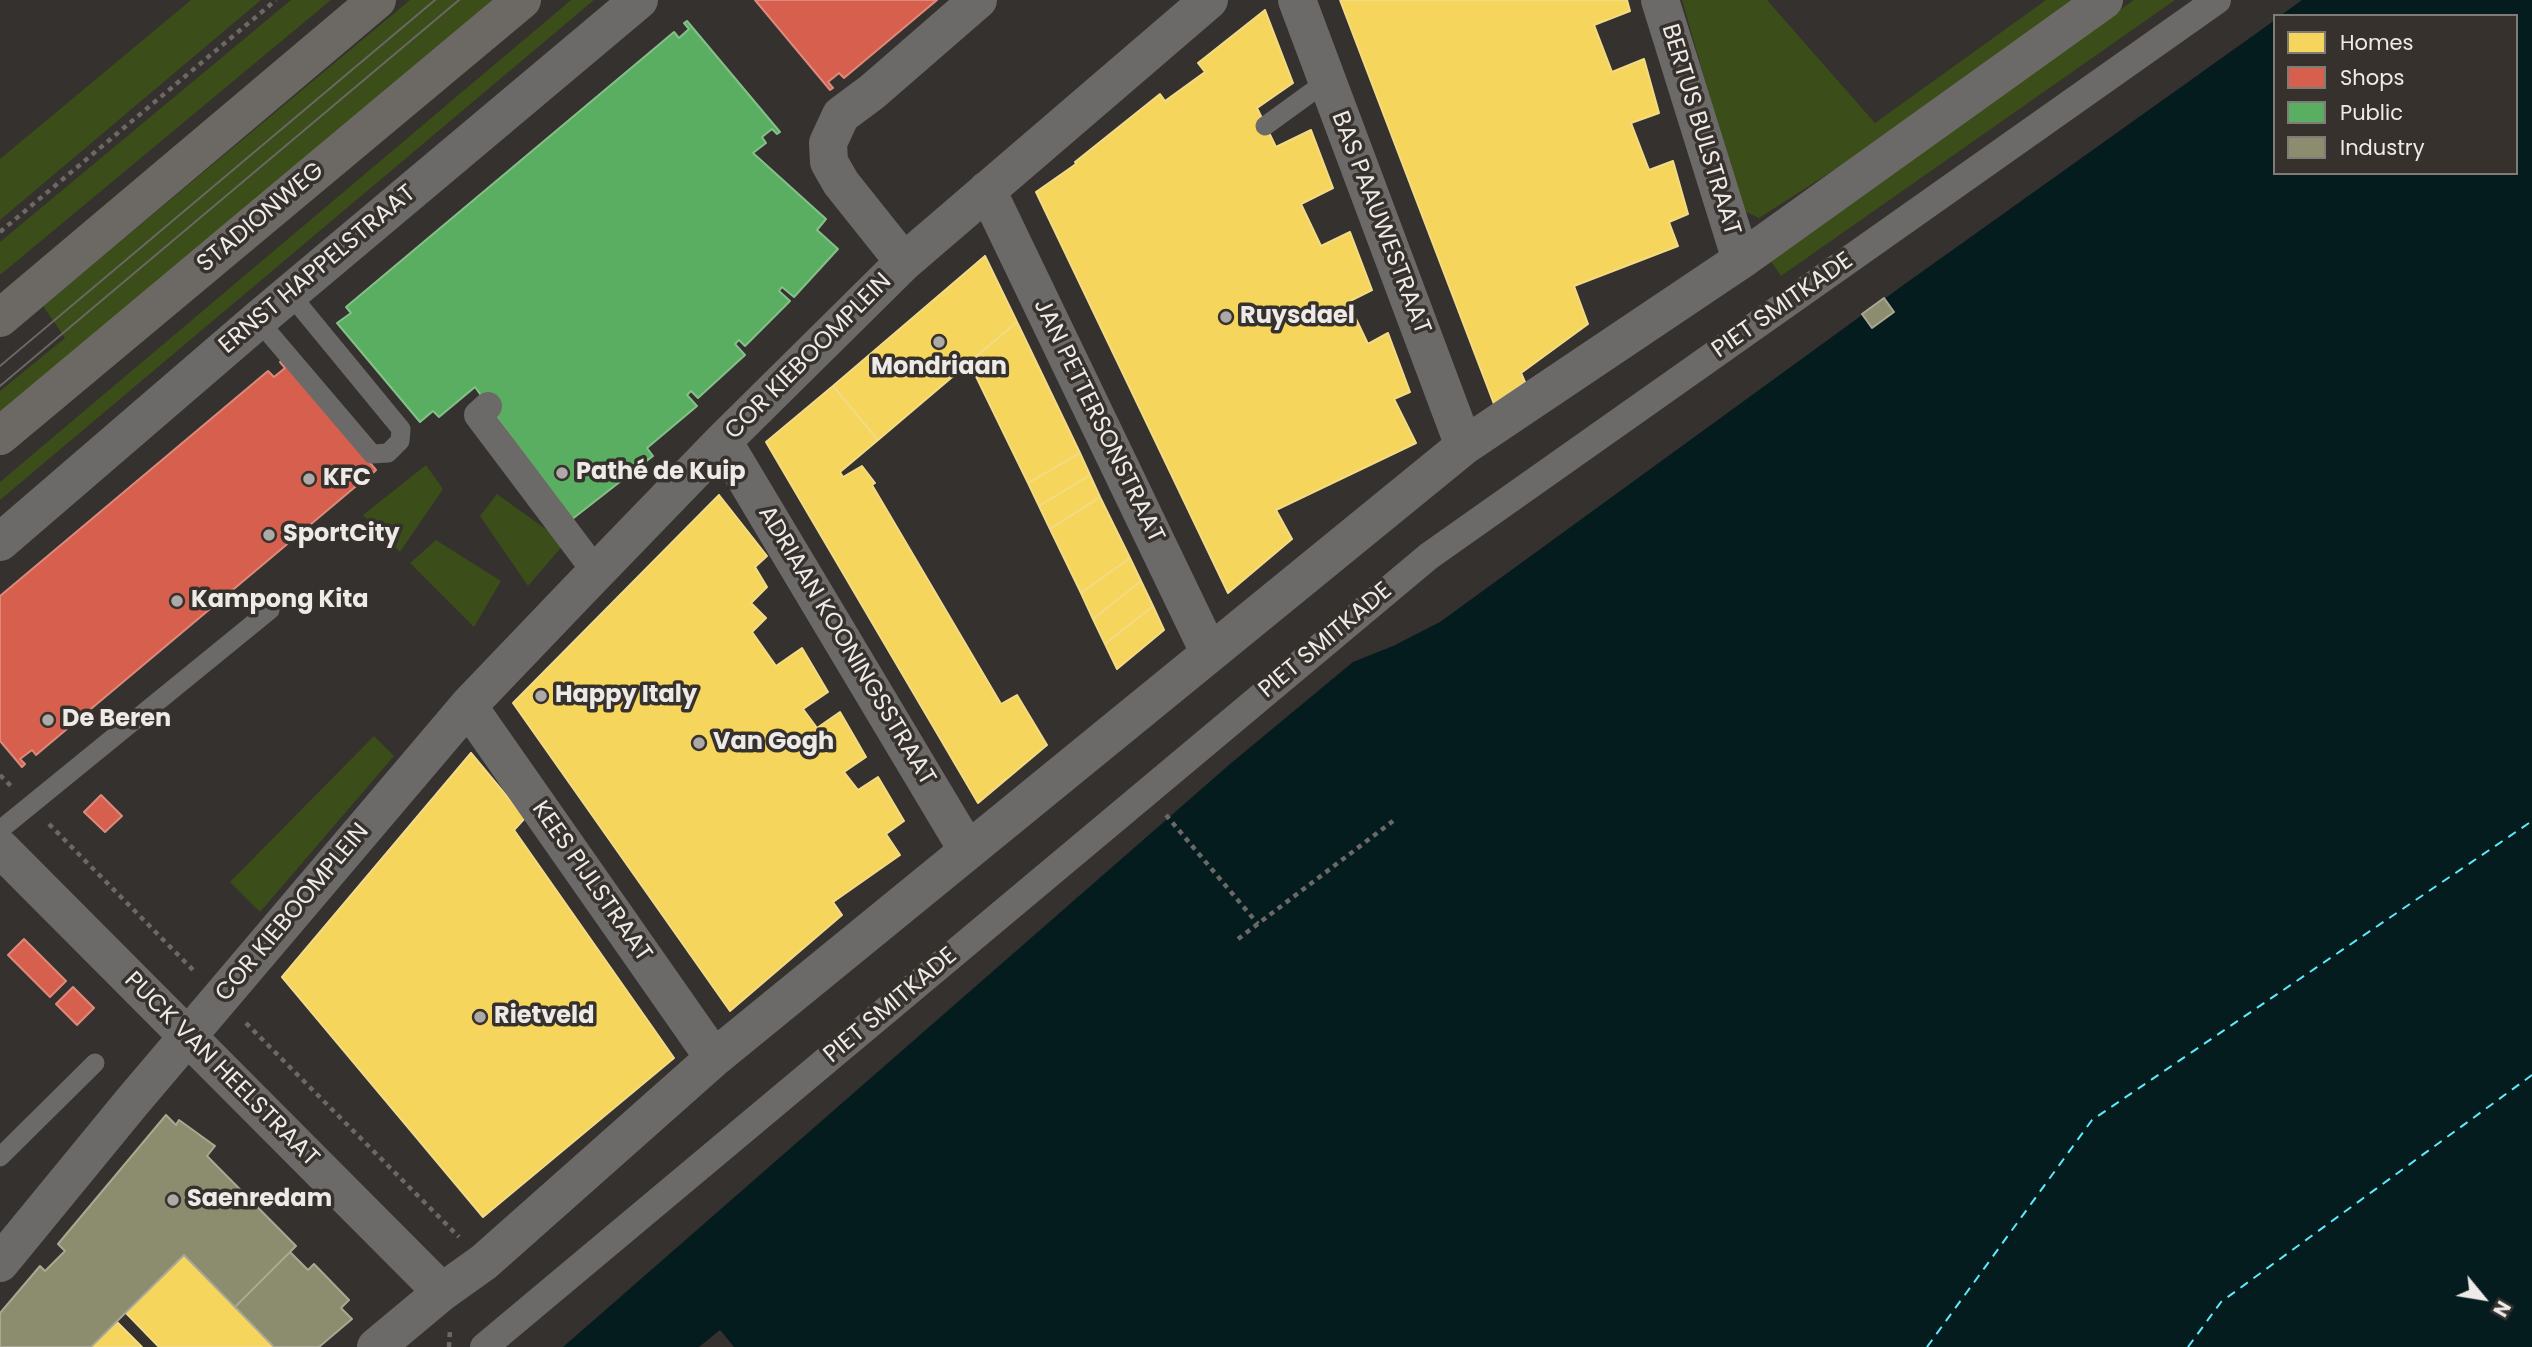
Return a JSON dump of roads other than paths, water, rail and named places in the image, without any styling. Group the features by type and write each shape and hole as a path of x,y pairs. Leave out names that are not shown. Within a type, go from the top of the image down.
{"main road":[{"path":"0,318 377,0"},
{"name":"STADIONWEG","path":"0,436 522,0"}],"street":[{"name":"ERNST HAPPELSTRAAT","path":"0,542 258,320 639,0"},
{"name":"COR KIEBOOMPLEIN","path":"904,262 841,183 829,162 828,143 841,115 872,92 978,0"},
{"name":"BAS PAAUWESTRAAT","path":"1297,0 1464,446"},
{"name":"BERTUS BULSTRAAT","path":"1660,0 1741,260"},
{"path":"376,1347 446,1310 484,1262 714,1058 1464,446 1741,260 2104,0"},
{"name":"PIET SMITKADE","path":"484,1347 1429,556 2217,0"},
{"name":"COR KIEBOOMPLEIN","path":"0,1263 468,706 592,568 904,262 1205,1"},
{"name":"JAN PETTERSONSTRAAT","path":"987,190 1209,652"},
{"path":"488,406 478,415 592,568"},
{"name":"ADRIAAN KOONINGSSTRAAT","path":"723,441 968,851"},
{"name":"KEES PIJLSTRAAT","path":"468,706 714,1058"},
{"name":"PUCK VAN HEELSTRAAT","path":"0,848 188,1038 446,1310"}],"lane":[{"path":"1265,126 1327,80"},
{"path":"258,320 372,454 388,453 400,441 401,429 290,294"},
{"path":"0,830 270,610"},
{"path":"0,1157 94,1063"}],"water":[{"path":"2302,0 2532,0 2532,1347 563,1347 1230,764 1353,662 1393,646 1440,622 1902,286 2273,21 2273,175 2518,175 2518,14 2283,14"}],"tram line":[{"path":"0,366 435,0"},
{"path":"0,386 459,0"}],"place":[{"name":"Ruysdael","path":"1226,317"},
{"name":"Mondriaan","path":"939,342"},
{"name":"Pathé de Kuip","path":"562,473"},
{"name":"KFC","path":"309,479"},
{"name":"SportCity","path":"269,535"},
{"name":"Kampong Kita","path":"177,601"},
{"name":"Happy Italy","path":"541,696"},
{"name":"De Beren","path":"48,720"},
{"name":"Van Gogh","path":"699,743"},
{"name":"Rietveld","path":"480,1017"},
{"name":"Saenredam","path":"173,1200"}]}
